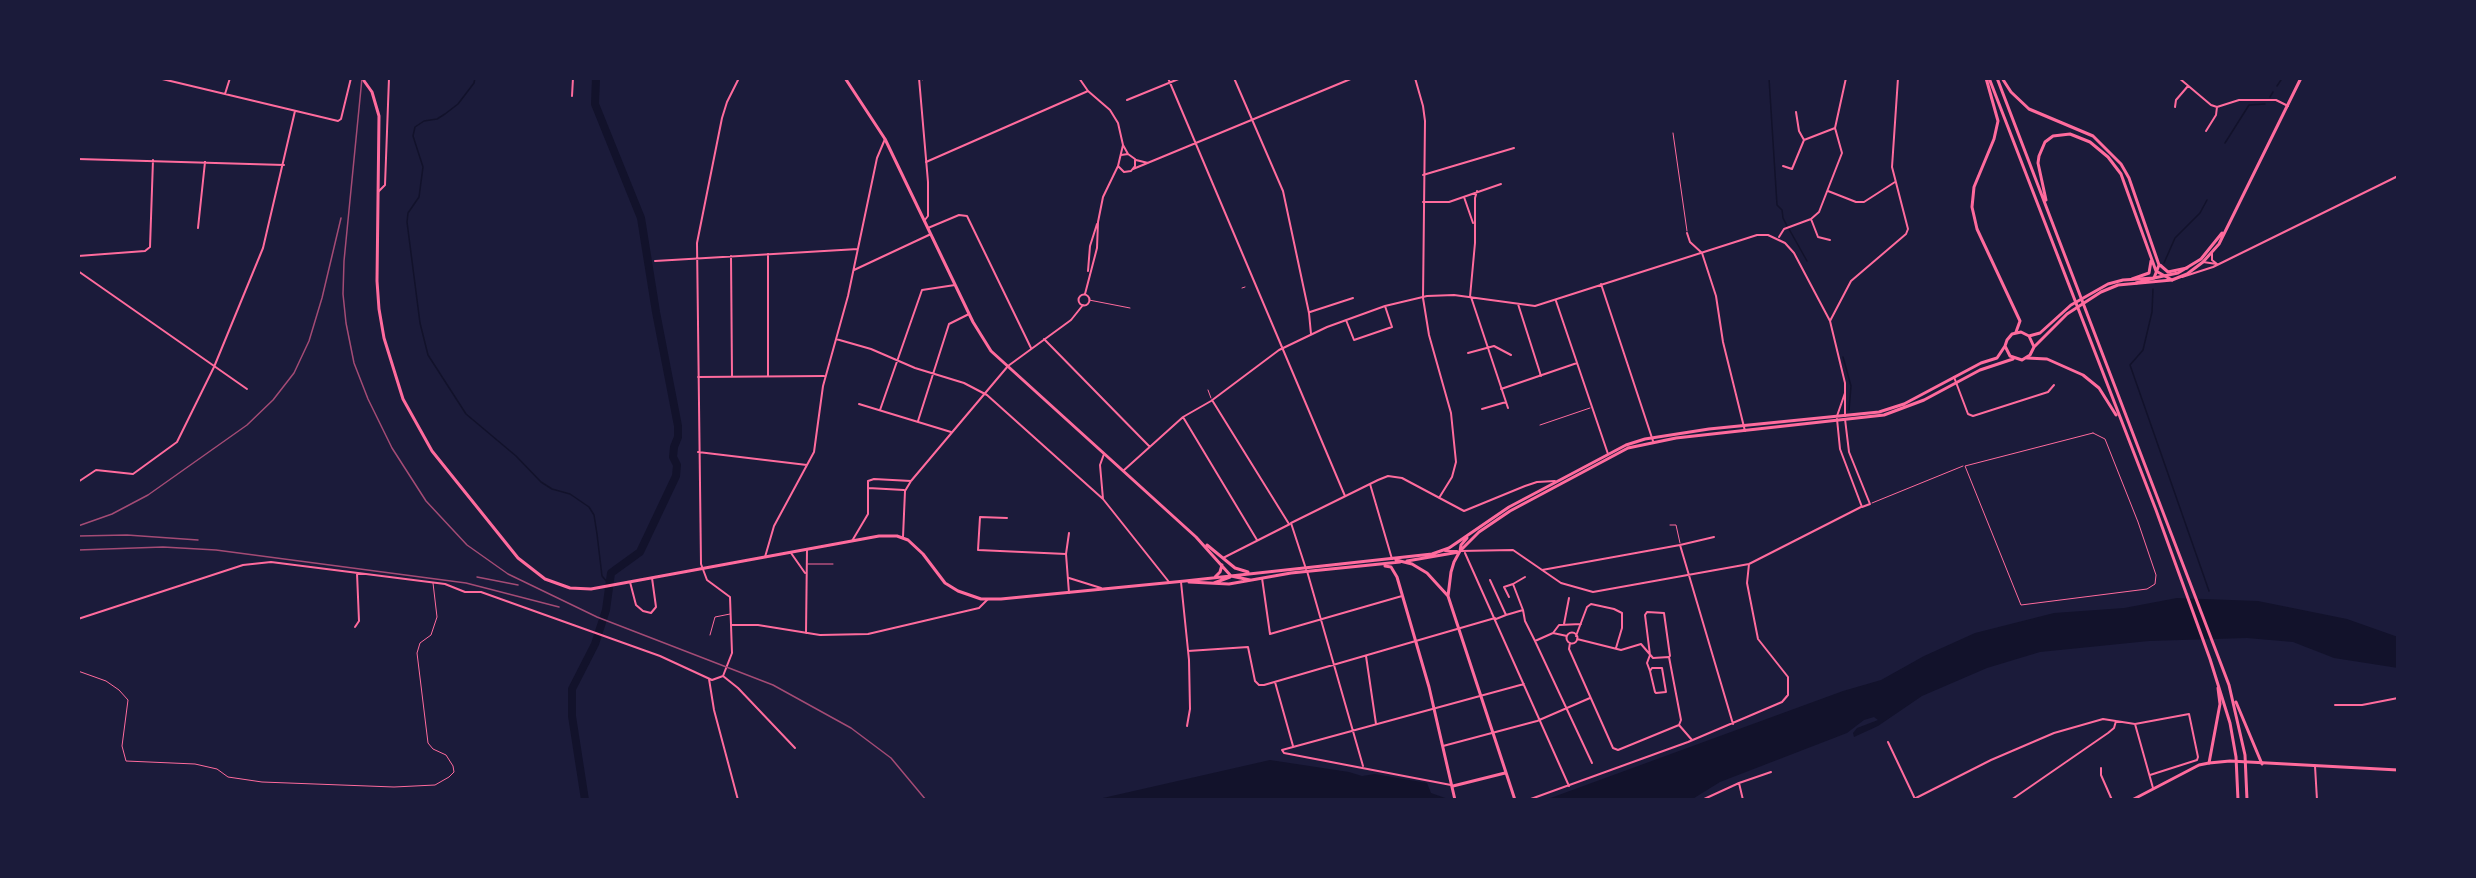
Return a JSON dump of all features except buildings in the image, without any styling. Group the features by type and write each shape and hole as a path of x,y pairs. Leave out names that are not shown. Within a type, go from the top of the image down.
{"main road":[{"path":"362,78 374,98 379,121 377,281 384,338 403,399 423,436 452,476 527,567 550,581 583,590 879,536 903,537 915,545 945,583 958,591 981,599 1170,583 1253,573 1402,562 1462,552"},
{"path":"845,78 885,139 983,340 1008,366 1196,537 1230,565 1241,571 1253,573"},
{"path":"1988,78 2156,510 2216,675 2230,723 2238,800"},
{"path":"1183,581 1210,584 1233,583 1306,569 1392,560 1440,551 1509,507 1626,445 1744,426 1879,412 1904,404 1981,363 1997,358 2006,346 2009,337 2016,332 2020,321 1977,229 1972,207 1974,186 1994,139 1998,121 1988,78"},
{"path":"1997,78 2229,685 2262,764"},
{"path":"2002,78 2011,92 2029,109 2053,121 2083,131 2098,140 2112,153 2129,178 2161,267 2168,272 2187,268"},
{"path":"2016,332 2029,336 2040,333 2062,311 2092,291 2118,281 2174,279 2212,253 2219,244 2301,78"},
{"path":"2051,216 2039,173 2038,156 2053,136 2070,134 2082,136 2101,150 2121,174 2157,272 2174,279"},
{"path":"2027,358 2034,347 2067,314 2095,295 2112,287 2155,280 2178,273 2202,261 2230,221"},
{"path":"2132,279 2149,273 2150,256"},
{"path":"2155,280 2156,257"},
{"path":"2029,336 2034,347"},
{"path":"2006,346 2008,354 2013,359"},
{"path":"1652,439 1845,421 1884,415 1908,407 2000,362 2027,358 2047,359 2074,370 2090,380 2105,396 2121,424"},
{"path":"1515,800 1448,596 1451,572 1462,552 1488,526 1558,483"},
{"path":"1462,552 1461,545 1472,532"},
{"path":"1196,537 1231,576 1250,580"},
{"path":"1392,560 1427,573 1448,596"},
{"path":"1214,578 1220,572 1221,564"},
{"path":"1380,564 1393,570 1402,596 1432,697 1455,800"},
{"path":"1230,565 1231,576"},
{"path":"1210,584 1226,580 1231,576"},
{"path":"2209,763 2220,705 2216,675"},
{"path":"2229,685 2245,755 2247,800"},
{"path":"2132,800 2199,765 2209,763 2398,770"},
{"path":"1453,786 1505,773"}],"street":[{"path":"158,78 340,120 351,78"},
{"path":"225,94 230,78"},
{"path":"378,192 385,185 389,78"},
{"path":"572,96 573,78"},
{"path":"724,675 731,658 730,597 707,580 702,569 698,452 697,243 722,118 739,78"},
{"path":"919,78 929,210 924,221"},
{"path":"1078,78 1114,116 1128,154 1148,163"},
{"path":"1168,78 1345,496"},
{"path":"1127,100 1181,78"},
{"path":"1234,78 1283,191 1309,313 1311,334"},
{"path":"1114,177 1351,78"},
{"path":"1415,78 1424,106 1425,121 1423,298 1429,335 1451,413 1456,462 1452,477 1439,498"},
{"path":"1778,238 1784,229 1811,219 1819,212 1842,153 1835,128 1846,78"},
{"path":"1830,321 1851,281 1908,229 1892,167 1898,78"},
{"path":"2179,78 2217,107"},
{"path":"2175,106 2176,100 2188,86"},
{"path":"926,162 1088,91"},
{"path":"2217,107 2239,100 2276,100 2288,106"},
{"path":"2206,131 2216,115 2217,107"},
{"path":"78,482 96,470 133,474 177,442 214,367 265,240 295,111"},
{"path":"1796,112 1799,131 1804,140"},
{"path":"1783,166 1792,170 1804,140 1835,128"},
{"path":"765,557 774,526 814,452 818,412 826,376 853,271 877,158 885,139"},
{"path":"1089,274 1090,246 1103,197 1114,177 1123,145"},
{"path":"1423,175 1514,148"},
{"path":"1121,155 1128,154"},
{"path":"78,159 284,165"},
{"path":"1133,169 1135,159"},
{"path":"78,256 145,251 150,247 153,160"},
{"path":"198,228 205,162"},
{"path":"1118,166 1124,172"},
{"path":"2174,279 2212,268 2398,176"},
{"path":"1827,191 1856,202 1864,201 1895,182"},
{"path":"1423,202 1449,202 1501,184"},
{"path":"1477,191 1471,297 1508,408"},
{"path":"1463,197 1474,225"},
{"path":"927,228 959,215 967,216 1031,348"},
{"path":"1811,219 1818,237 1830,240"},
{"path":"903,537 905,490 911,481 1008,366 1071,320 1083,305 1086,305 1089,300 1085,294 1097,248 1098,222"},
{"path":"1687,233 1690,242 1702,253 1716,296 1723,342 1745,431"},
{"path":"853,271 931,234"},
{"path":"1124,471 1183,417 1212,400 1282,348 1311,334 1385,306 1423,298 1454,295 1535,306 1671,260 1702,253 1757,235 1778,238 1794,253 1830,321 1845,390 1845,421 1852,463 1870,504 1749,564 1593,592 1561,583 1513,550 1440,551"},
{"path":"655,261 858,249"},
{"path":"2212,253 2212,261 2219,264"},
{"path":"768,254 768,376"},
{"path":"731,256 732,377"},
{"path":"2202,261 2219,264"},
{"path":"2202,261 2206,267 2212,268"},
{"path":"78,271 247,389"},
{"path":"1601,284 1652,439"},
{"path":"880,410 922,290 955,285"},
{"path":"1083,305 1078,302 1078,298 1085,294"},
{"path":"1309,313 1351,299"},
{"path":"1556,300 1609,456"},
{"path":"1518,304 1541,375"},
{"path":"1346,320 1354,340 1392,327 1385,306"},
{"path":"918,421 949,324 969,314"},
{"path":"837,339 964,383 984,393 1103,499 1170,583"},
{"path":"1044,339 1150,447"},
{"path":"1468,353 1488,346 1500,348 1511,355"},
{"path":"1501,389 1577,363"},
{"path":"698,377 826,376"},
{"path":"1954,377 1968,414 1972,416 2048,392 2054,385"},
{"path":"1845,390 1837,421 1840,449 1862,507"},
{"path":"1212,400 1290,524 1306,569 1363,766"},
{"path":"1482,409 1506,402"},
{"path":"859,404 951,432"},
{"path":"1183,417 1257,540"},
{"path":"698,452 807,465"},
{"path":"1103,499 1100,465 1104,454"},
{"path":"1223,558 1388,476 1402,478 1464,511 1525,486 1542,481 1558,483"},
{"path":"852,540 867,516 868,482 871,479 911,481"},
{"path":"1370,484 1392,560"},
{"path":"868,488 905,490"},
{"path":"1008,518 980,517 978,550 1066,554"},
{"path":"1069,533 1066,554 1070,592"},
{"path":"1542,570 1714,537"},
{"path":"1680,545 1733,724"},
{"path":"806,634 807,549"},
{"path":"791,552 805,573"},
{"path":"1462,552 1496,619 1569,786"},
{"path":"78,619 256,562 433,583 455,586 465,592 481,592 678,663 709,679 724,675"},
{"path":"1528,800 1733,724 1778,705 1788,695 1790,688 1786,672 1758,639 1747,583 1749,564"},
{"path":"355,627 359,621 357,573"},
{"path":"1509,597 1504,587 1525,577"},
{"path":"630,582 636,605 643,611 651,613 656,607 652,578"},
{"path":"1069,578 1103,589"},
{"path":"1262,578 1270,634 1402,596"},
{"path":"1490,580 1506,615"},
{"path":"1183,581 1190,710 1187,726"},
{"path":"1513,584 1525,621 1592,763"},
{"path":"1564,624 1569,598"},
{"path":"732,625 758,625 806,634 868,634 979,608 988,599"},
{"path":"1570,644 1575,643 1587,607 1591,604 1601,605 1622,613 1621,631 1616,648"},
{"path":"1188,651 1248,647 1255,681 1259,685 1523,610"},
{"path":"1650,671 1652,668 1662,668 1666,692 1656,693 1650,671 1647,658 1650,655 1645,615 1647,612 1661,612 1664,613 1681,720 1679,725"},
{"path":"1553,633 1556,627 1564,624 1581,624"},
{"path":"1535,640 1553,633 1567,636 1571,633 1577,637 1621,650 1641,644 1653,658 1668,656 1671,659"},
{"path":"1567,636 1569,649 1614,749 1679,725"},
{"path":"1366,656 1376,724"},
{"path":"724,675 795,748"},
{"path":"709,679 714,710 738,800"},
{"path":"1275,682 1293,747"},
{"path":"1453,786 1446,782 1284,753 1282,750 1524,684"},
{"path":"1443,746 1540,720 1590,698"},
{"path":"2335,705 2362,705 2398,698"},
{"path":"1888,742 1914,800 1991,760 2054,733 2103,719 2135,724 2189,714 2197,760 2150,775"},
{"path":"2011,800 2108,733 2114,728 2116,721"},
{"path":"2135,724 2154,789"},
{"path":"1679,725 1692,740"},
{"path":"2315,766 2317,800"},
{"path":"2101,768 2101,775 2112,800"},
{"path":"1702,800 1739,783 1771,772"},
{"path":"1739,783 1743,800"}],"lane":[{"path":"1673,133 1687,233"},
{"path":"1089,300 1130,308"},
{"path":"1208,390 1212,400"},
{"path":"1540,425 1592,407"},
{"path":"1870,504 1965,466 2093,433 2105,439 2156,574 2155,584 2147,589 2021,605 1965,466"},
{"path":"1670,525 1676,525 1680,545"},
{"path":"806,564 833,564"},
{"path":"78,671 106,681 128,700 122,746 126,761 195,764 217,769 228,777 262,782 394,787 435,785 454,772 446,755 433,749 428,743 417,653 420,642 431,635 437,617 433,583"},
{"path":"710,635 715,617 731,613"}],"shaded area":[{"path":"2177,598 2258,601 2347,619 2398,637 2398,668 2334,658 2293,642 2247,638 2149,641 2040,652 1987,668 1922,696 1878,726 1854,737 1853,733 1857,728 1878,720 1874,717 1864,720 1847,733 1720,782 1691,800 1545,800 1843,691 1881,680 1924,656 1975,633 2054,613 2124,608"},
{"path":"1270,760 1362,776 1375,774 1427,783 1431,793 1451,800 1094,800"}],"waterway":[{"path":"475,78 474,83 458,104 437,119 424,121 415,127 413,136 423,167 419,197 408,213 407,222 420,323 428,355 466,414 516,456 541,482 552,489 570,494 589,507 594,515 602,576 608,583"},
{"path":"585,800 572,716 572,689 595,644 606,610 611,573 640,552 676,476 677,465 673,457 678,437 678,426 641,218 595,104 596,78"},
{"path":"1769,78 1777,205 1782,210 1787,226"},
{"path":"2277,86 2281,80"},
{"path":"2270,97 2273,92"},
{"path":"2225,143 2249,105 2265,104"},
{"path":"2164,263 2175,238 2200,213 2207,200"},
{"path":"1789,229 1807,261"},
{"path":"2153,289 2152,312 2143,350 2130,365 2209,591"},
{"path":"1843,357 1851,386 1849,410"}],"railway":[{"path":"362,78 344,261 343,294 346,323 354,363 368,399 392,448 426,501 467,545 508,574 597,617 773,685 851,728 891,758 926,800"},
{"path":"78,526 112,514 148,495 247,425 273,400 294,373 309,341 341,218"},
{"path":"78,536 127,535 198,540"},
{"path":"78,550 163,547 216,550 466,583 559,607"},
{"path":"477,577 518,585"}]}
